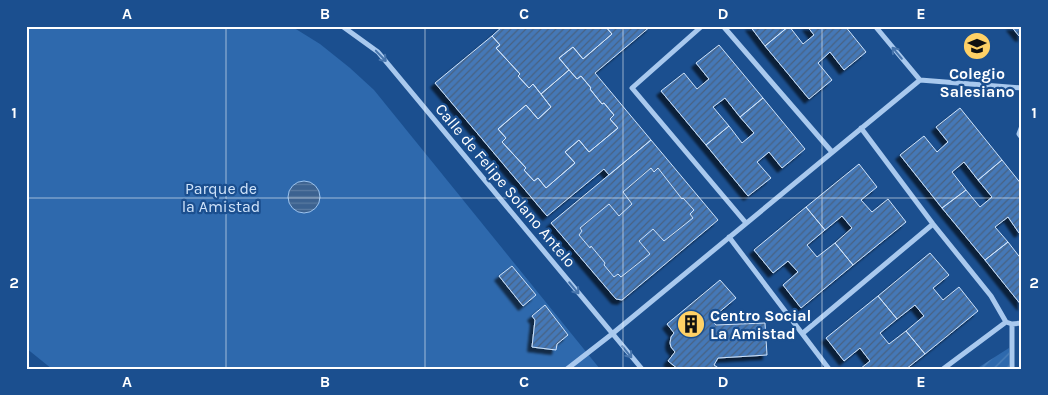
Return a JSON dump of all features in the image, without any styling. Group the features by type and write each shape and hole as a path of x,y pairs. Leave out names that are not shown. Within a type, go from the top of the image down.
{"street":[{"name":"Calle de Felipe Solano Antelo","path":"342,26 378,52 642,369"},
{"path":"702,26 632,88 746,223"},
{"path":"724,26 832,152"},
{"path":"875,26 920,80"},
{"path":"567,369 920,80 1022,88"},
{"path":"1022,126 1019,134 1022,138"},
{"path":"861,128 933,224 991,296 1006,322 1012,324 1022,323"},
{"path":"803,333 933,224"},
{"path":"729,237 829,369"},
{"path":"943,369 1006,322"},
{"path":"1012,324 1012,369"}],"green space":[{"name":"Parque de la Amistad","path":"26,26 291,26 320,44 374,90 600,369 52,369 26,348"},
{"path":"1009,348 1009,369 976,369"}],"shaded area":[{"path":"304,181 310,182 315,186 319,191 319,203 315,208 310,212 304,213 298,212 293,208 289,203 288,197 289,191 293,186 298,182"}],"building":[{"path":"503,26 605,26 612,34 583,59 573,47 559,58 569,70 541,94 533,84 529,88 518,76 520,74 496,48 500,45 492,36"},
{"path":"605,26 651,26 595,73 651,140 609,175 604,169 547,216 435,83 492,36 500,45 496,48 520,74 518,76 529,88 533,84 551,107 538,119 526,105 498,129 506,138 502,142 526,168 524,170 534,181 538,178 546,188 575,163 565,152 579,140 589,152 618,128 610,119 614,115 604,103 602,104 581,76 577,79 559,58 573,47 583,59 612,34"},
{"path":"750,26 789,26 765,46"},
{"path":"789,26 803,44 814,35 807,26 845,26 866,52 844,70 830,52 818,63 832,80 809,99 765,46"},
{"path":"1011,26 1022,26 1022,37 1019,36"},
{"path":"719,45 763,98 740,117 725,98 713,107 729,126 706,145 661,91 684,73 697,89 709,79 696,63"},
{"path":"569,70 577,79 581,76 602,104 604,103 614,115 610,119 618,128 589,152 579,140 565,152 575,163 546,188 538,178 534,181 524,170 526,168 502,142 506,138 498,129 526,105 538,119 551,107 541,94"},
{"path":"763,98 805,149 782,168 769,152 757,162 771,178 748,196 706,145 729,126 742,143 754,133 740,117"},
{"path":"960,108 1002,160 978,180 964,162 952,172 966,190 942,208 900,155 924,136 937,152 948,142 936,127"},
{"path":"651,140 718,220 622,300 616,299 551,223"},
{"path":"1002,160 1022,185 1022,231 1019,233 1008,217 995,227 1008,242 985,260 942,208 966,190 980,207 992,197 978,180"},
{"path":"859,164 877,187 861,200 872,212 888,199 906,222 853,265 835,243 852,228 842,216 825,230 806,207"},
{"path":"651,168 654,172 658,168 682,199 694,210 690,214 693,218 664,241 653,229 639,241 650,254 621,277 618,274 614,277 591,246 590,248 579,235 582,231 580,228 609,204 619,216 632,204 623,192"},
{"path":"806,207 825,230 807,245 817,257 835,243 853,265 801,308 783,285 798,272 788,261 773,273 754,250"},
{"path":"1008,242 1022,260 1022,306 985,260"},
{"path":"930,253 949,275 933,288 943,300 959,287 978,311 925,354 906,331 924,316 915,305 897,319 878,296"},
{"path":"512,266 536,295 523,306 499,276"},
{"name":"Centro Social La Amistad","path":"720,280 736,298 711,319 716,325 765,323 767,355 718,358 714,365 720,369 678,369 668,361 675,352 670,343 674,333 667,324"},
{"path":"878,296 897,319 880,333 889,344 906,331 925,354 906,369 860,369 870,361 860,348 844,361 826,338"},
{"path":"545,305 568,335 557,344 556,350 532,347 535,320 532,316"}],"place":[{"name":"Colegio Salesiano","path":"977,46"},
{"name":"Centro Social La Amistad","path":"691,324"}]}
